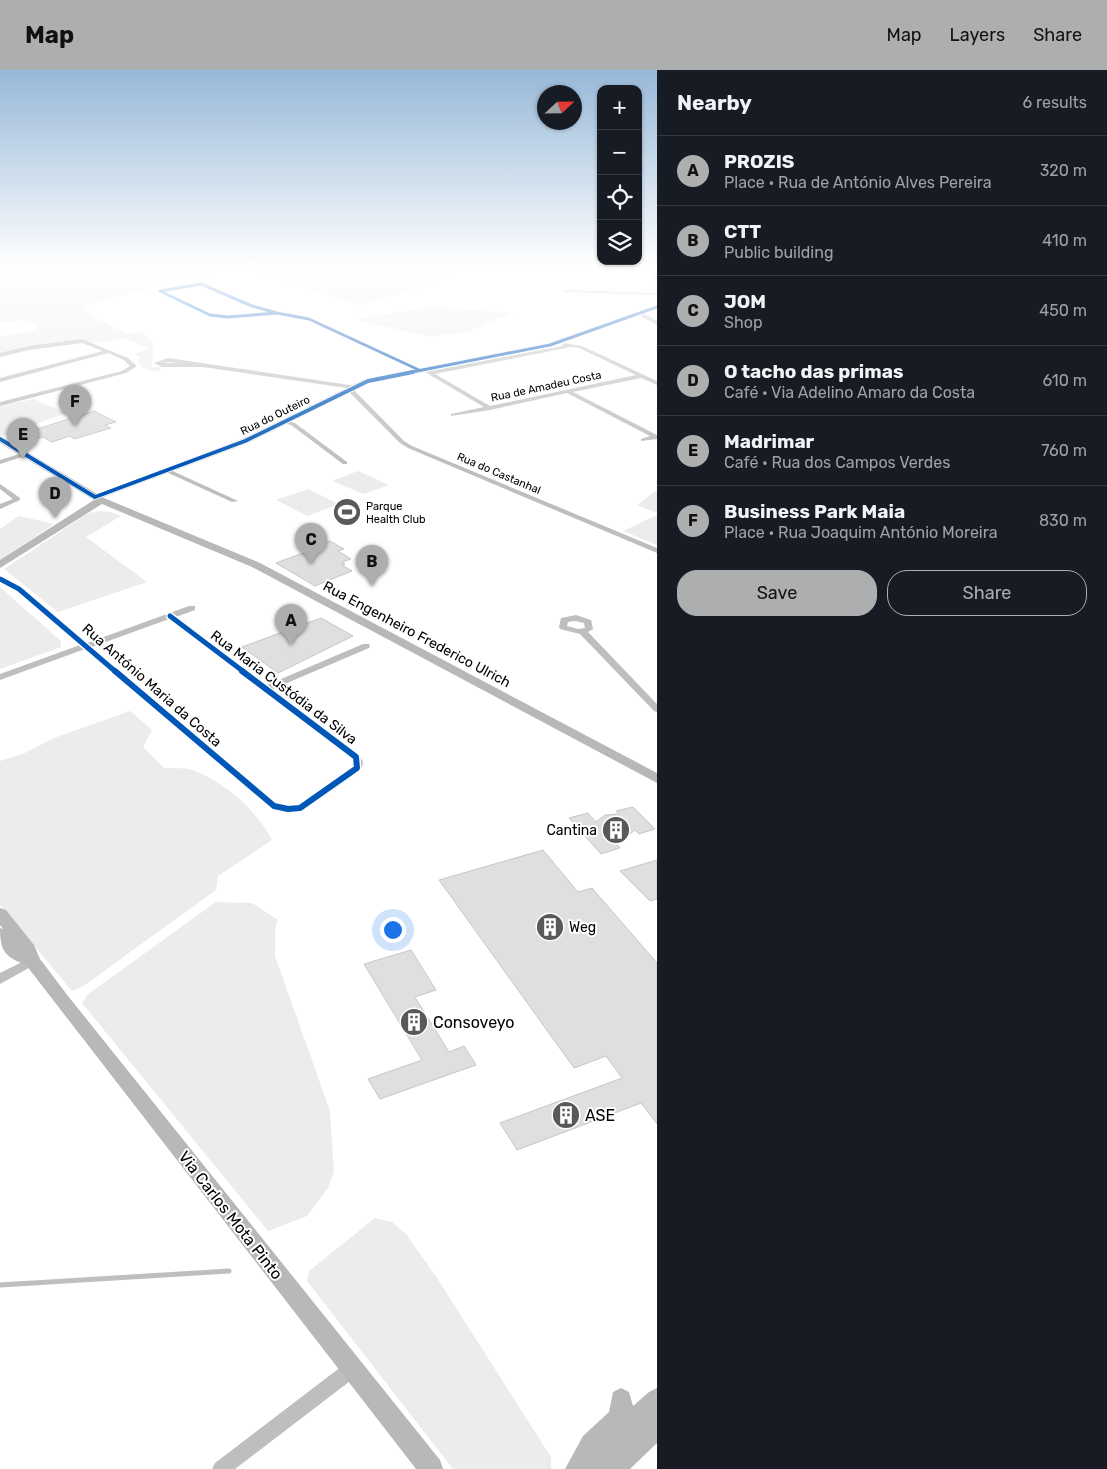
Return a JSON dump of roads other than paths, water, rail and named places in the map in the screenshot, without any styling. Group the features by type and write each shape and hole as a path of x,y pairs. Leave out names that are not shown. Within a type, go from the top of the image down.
{"main road":[{"name":"Rua Engenheiro Frederico Ulrich","path":"0,439 98,499 256,564 657,779"},
{"path":"0,565 88,510 98,499"},
{"path":"51,534 73,512 98,499"},
{"path":"88,510 112,506"},
{"name":"Via Carlos Mota Pinto","path":"0,914 28,950 32,961 431,1469"},
{"name":"Via Carlos Mota Pinto","path":"0,934 18,956 32,961"},
{"path":"577,1469 591,1444 620,1416 623,1408 621,1400"},
{"path":"584,1469 657,1400"},
{"path":"613,1469 657,1427"}],"street":[{"path":"339,332 424,371 490,408"},
{"name":"Rua do Outeiro","path":"424,371 557,343 588,332"},
{"path":"0,355 29,348 82,341 132,362 132,368 0,404"},
{"name":"Rua do Outeiro","path":"557,343 570,346"},
{"name":"Rua do Outeiro","path":"98,499 135,482 245,442 352,388 374,380 570,346"},
{"path":"570,346 580,347 657,383"},
{"path":"0,380 108,351"},
{"path":"203,365 162,365 157,363 160,360 168,360 203,365 352,388"},
{"name":"Rua de Amadeu Costa","path":"453,415 642,376"},
{"name":"Rua do Castanhal","path":"352,388 410,447 657,551"},
{"path":"569,392 657,437"},
{"path":"285,422 293,424 345,463"},
{"path":"643,440 657,437"},
{"path":"0,462 26,454"},
{"path":"166,470 234,502"},
{"path":"0,486 18,499 0,507"},
{"name":"Rua António Maria da Costa","path":"0,579 20,589 270,803 288,809"},
{"path":"0,677 192,608"},
{"name":"Rua Maria Custódia da Silva","path":"170,616 351,753 358,762 353,772 316,798 300,808 288,809"},
{"path":"583,632 657,709"},
{"path":"266,689 366,646"},
{"path":"0,979 32,961"},
{"path":"221,1469 352,1369"}],"waterway":[{"path":"0,1285 229,1271"}],"place":[{"name":"Business Park Maia","path":"75,426"},
{"name":"Madrimar","path":"23,459"},
{"name":"Parque Health Club","path":"347,512"},
{"name":"O tacho das primas","path":"55,518"},
{"name":"JOM","path":"311,564"},
{"name":"CTT","path":"372,586"},
{"name":"PROZIS","path":"291,645"},
{"name":"Cantina","path":"616,830"},
{"name":"Weg","path":"550,927"},
{"name":"Consoveyo","path":"414,1022"},
{"name":"ASE","path":"566,1115"}]}
